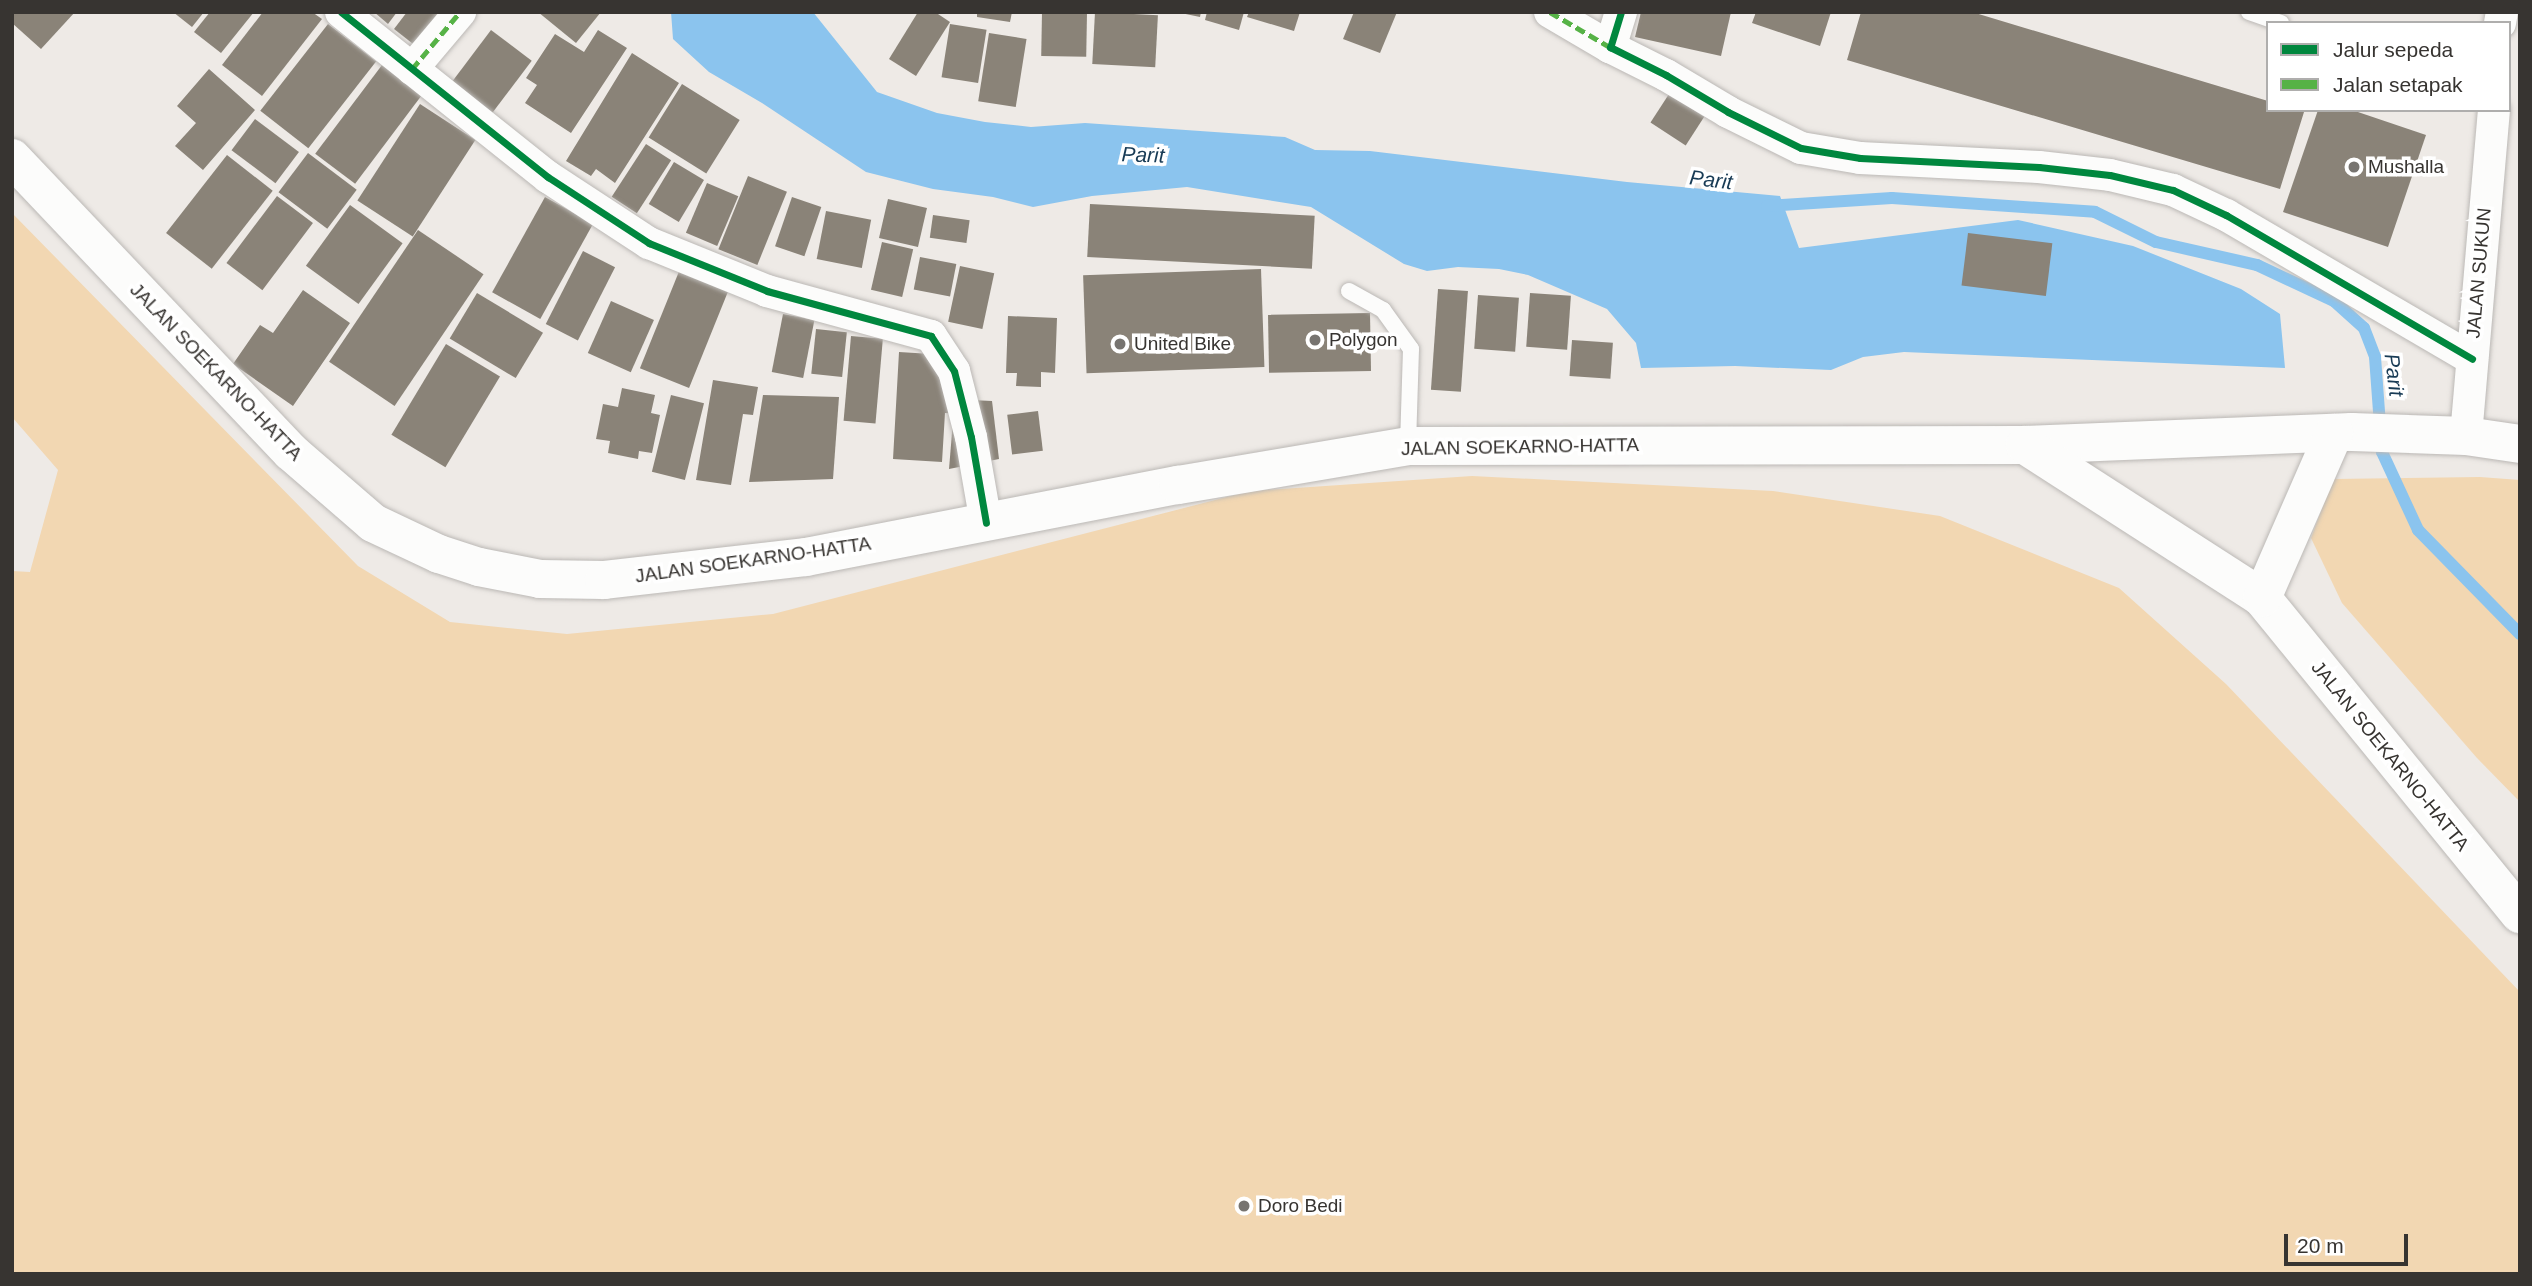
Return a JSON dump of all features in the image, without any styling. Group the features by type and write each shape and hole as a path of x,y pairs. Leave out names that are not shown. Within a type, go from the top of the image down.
{"highway":[{"name":"JALAN SOEKARNO-HATTA","path":"12,158 291,452 373,523 439,554 479,567 540,579 604,580 806,557 1178,485 1408,446 2025,445 2343,433 2466,436 2520,444"},
{"path":"2262,598 2343,433"},
{"name":"JALAN SOEKARNO-HATTA","path":"2025,445 2262,598 2520,914"}],"street":[{"path":"341,12 548,177 649,243 767,290 931,336 954,371 971,437 986,523"},
{"path":"412,69 460,12"},
{"path":"1550,12 1728,112 1801,148 1860,158 2039,167 2110,175 2173,190 2226,215 2472,359"},
{"path":"1610,47 1621,12"},
{"name":"JALAN SUKUN","path":"2466,436 2494,112"}],"lane":[{"path":"2249,12 2275,21"},
{"path":"1349,291 1383,310 1411,349 1408,446"}],"shaded area":[{"path":"13,214 358,566 450,622 567,634 773,614 1250,491 1472,476 1773,491 1940,516 2119,588 2226,684 2520,992 2520,1274 12,1274 12,571 30,572 58,470 12,417"},
{"path":"2480,477 2520,480 2520,802 2477,758 2342,603 2311,538 2333,479"}],"water":[{"path":"671,12 813,12 877,92 937,113 985,122 1031,127 1085,123 1285,137 1315,150 1370,151 1627,182 1780,196 1799,248 2018,220 2133,246 2241,289 2280,314 2285,368 1904,352 1863,357 1831,370 1735,366 1641,368 1636,343 1607,309 1528,275 1499,269 1458,267 1427,271 1404,264 1311,207 1187,187 1092,196 1033,207 993,197 933,189 866,172 762,103 709,72 673,39"}],"building":[{"path":"12,12 75,12 41,49 12,23"},
{"path":"173,12 204,12 192,27"},
{"path":"210,12 254,12 221,53 194,32"},
{"path":"263,12 312,12 322,19 262,96 222,65"},
{"path":"374,12 397,12 388,24"},
{"path":"407,12 475,12 436,62 394,29"},
{"path":"538,12 601,12 576,43"},
{"path":"918,12 935,12 950,22 916,76 889,59"},
{"path":"977,12 1012,12 1010,22 977,17"},
{"path":"1042,12 1087,13 1086,57 1041,56"},
{"path":"1095,12 1158,15 1155,67 1092,64"},
{"path":"1176,12 1201,12 1200,17"},
{"path":"1207,12 1244,12 1239,30 1205,20"},
{"path":"1249,12 1300,12 1294,31 1247,17"},
{"path":"1354,12 1397,12 1380,53 1343,39"},
{"path":"1641,12 1731,12 1721,56 1635,37"},
{"path":"1756,12 1831,12 1820,46 1752,23"},
{"path":"1861,12 1972,12 2266,100 2266,112 2304,112 2280,189 1847,60"},
{"path":"328,24 376,62 308,148 260,111"},
{"path":"950,24 987,30 978,83 942,77"},
{"path":"491,30 532,61 493,113 452,82"},
{"path":"598,30 627,48 571,133 525,103 537,85 526,78 555,34 584,52"},
{"path":"989,33 1027,39 1016,107 978,101"},
{"path":"632,53 679,83 615,183 596,169 591,176 566,161"},
{"path":"382,65 422,95 355,184 315,154"},
{"path":"209,69 255,110 203,170 175,146 196,123 177,106"},
{"path":"682,84 740,120 706,173 649,137"},
{"path":"1669,94 1704,117 1686,145 1650,123"},
{"path":"420,104 475,140 413,236 357,200"},
{"path":"2317,112 2358,112 2426,135 2388,247 2283,212"},
{"path":"255,119 299,152 275,183 232,150"},
{"path":"646,144 671,160 637,213 612,197"},
{"path":"308,153 357,190 327,229 279,192"},
{"path":"227,155 273,191 212,269 166,233"},
{"path":"674,162 704,180 679,222 649,204"},
{"path":"748,176 787,192 757,265 718,249"},
{"path":"707,183 738,196 717,246 686,233"},
{"path":"277,196 313,223 262,290 226,263"},
{"path":"545,197 593,224 540,319 492,292"},
{"path":"792,197 821,207 804,256 775,246"},
{"path":"888,199 927,208 918,247 879,238"},
{"path":"1090,204 1315,216 1312,269 1087,257"},
{"path":"350,205 403,243 359,304 306,266"},
{"path":"826,211 871,220 862,268 817,259"},
{"path":"933,215 970,220 966,243 930,238"},
{"path":"418,230 483,274 395,406 329,362"},
{"path":"1968,233 2052,243 2046,296 1962,286"},
{"path":"882,242 913,249 902,297 871,290"},
{"path":"583,251 615,267 578,340 546,324"},
{"path":"920,257 956,264 950,296 914,289"},
{"path":"960,266 994,273 982,329 948,322"},
{"path":"680,269 729,289 689,388 640,368"},
{"path":"1261,269 1264,367 1087,373 1083,275"},
{"path":"1438,289 1468,291 1461,392 1431,390"},
{"path":"303,290 350,323 293,406 233,364 260,325 273,333"},
{"path":"477,293 543,333 516,378 450,338"},
{"path":"1530,293 1571,296 1567,350 1526,347"},
{"path":"1478,295 1519,298 1515,352 1474,349"},
{"path":"611,301 654,320 631,372 588,353"},
{"path":"1370,313 1371,371 1269,373 1268,315"},
{"path":"783,314 814,320 803,378 772,372"},
{"path":"1008,316 1057,318 1055,373 1041,372 1041,387 1016,386 1017,373 1006,373"},
{"path":"816,329 847,332 842,377 811,374"},
{"path":"851,336 883,339 875,423 844,421"},
{"path":"1572,340 1613,343 1610,379 1569,376"},
{"path":"446,344 500,376 445,467 391,435"},
{"path":"899,352 964,356 960,414 945,413 942,462 893,459"},
{"path":"713,380 758,387 753,415 743,414 731,485 696,480"},
{"path":"622,388 655,395 651,413 660,415 652,453 639,451 638,459 608,453 610,441 596,439 603,404 618,407"},
{"path":"671,395 704,403 685,480 652,472"},
{"path":"763,395 839,397 833,479 749,482"},
{"path":"971,400 992,401 999,459 949,469 953,421"},
{"path":"1038,411 1043,451 1012,454 1007,415"}],"waterway":[{"name":"Parit","path":"1767,206 1892,198 2095,212 2156,242 2257,265 2334,301 2364,328 2375,357 2382,452 2418,530 2520,634"}],"marked path":[{"path":"412,69 460,12"},
{"path":"1550,12 1610,47"}],"cycle path":[{"path":"341,12 548,177 649,243 767,291 931,336 954,371 971,437 986,523"},
{"path":"1621,12 1610,47 1666,75 1728,112 1801,148 1860,158 2039,167 2110,175 2173,190 2226,215 2472,359"}],"place":[{"name":"Mushalla","path":"2354,167"},
{"name":"Polygon","path":"1315,340"},
{"name":"United Bike","path":"1120,344"},
{"name":"Doro Bedi","path":"1244,1206"}]}
